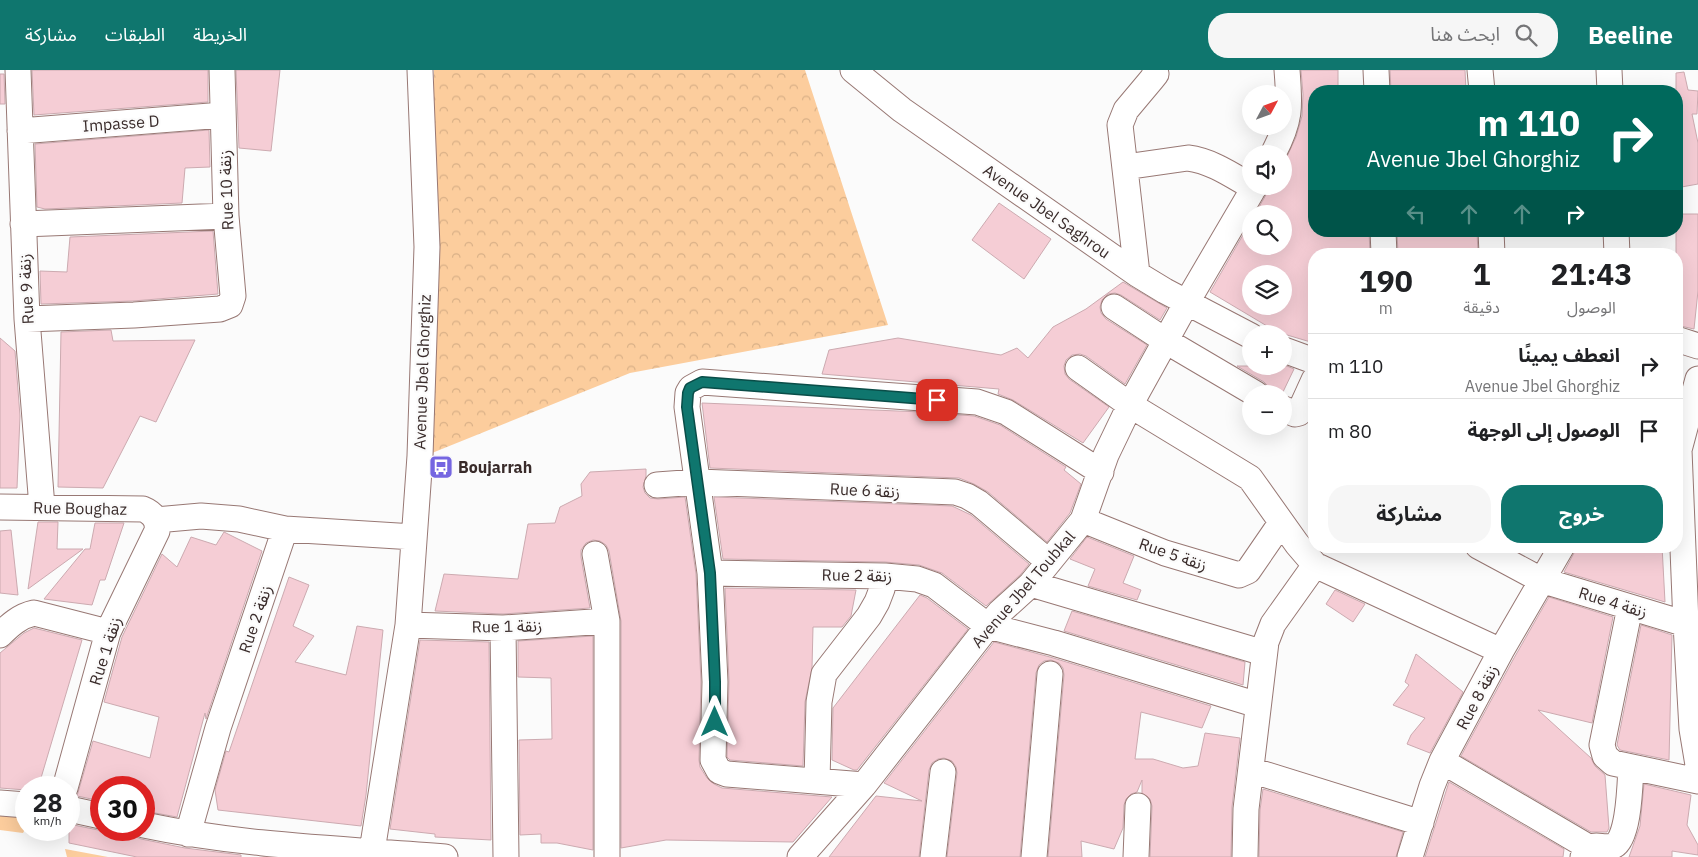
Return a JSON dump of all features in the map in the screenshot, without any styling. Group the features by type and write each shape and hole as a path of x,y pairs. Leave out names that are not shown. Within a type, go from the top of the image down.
{"street":[{"name":"Rue 9 زنقة","path":"18,70 28,319 42,507"},
{"name":"Rue 10 زنقة","path":"28,319 134,315 220,309 231,303 233,296 226,216 222,70"},
{"name":"Avenue Jbel Ghorghiz","path":"372,851 408,625 420,456 426,247 420,70"},
{"name":"Avenue Jbel Saghrou","path":"853,70 902,110 1137,274 1242,331"},
{"path":"1137,274 1120,125 1126,110 1156,74 1155,70"},
{"path":"1278,145 1289,116 1288,70"},
{"path":"1376,70 1377,85"},
{"path":"1480,70 1481,85"},
{"path":"1609,70 1610,85"},
{"name":"Impasse D","path":"20,131 223,115"},
{"path":"1125,167 1188,158 1206,161 1242,180"},
{"name":"Avenue Jbel Toubkal","path":"800,857 864,785 988,626 1000,612 1031,584 1083,520 1113,438 1187,302 1250,195"},
{"path":"23,224 226,216"},
{"path":"1114,307 1166,341 1242,386"},
{"path":"1683,342 1698,346"},
{"path":"1292,353 1308,359"},
{"path":"1078,368 1130,405 1250,478 1281,523 1315,565 1501,651"},
{"path":"1698,379 1685,451 1690,631 1698,765"},
{"path":"864,785 722,774 716,766 713,752 715,742 715,682 710,573 687,407 689,390 693,385 702,382 977,402 1006,412 1101,472"},
{"path":"1292,413 1299,414 1308,394"},
{"name":"Rue 6 زنقة","path":"657,485 698,482 955,492 979,503 1048,562"},
{"name":"Rue Boughaz","path":"0,507 143,509 151,513 156,520"},
{"path":"156,520 211,517 239,519 285,529 414,537"},
{"name":"Rue 1 زنقة","path":"68,776 108,632 157,531 156,520"},
{"name":"Rue 5 زنقة","path":"1083,520 1166,553 1239,575 1246,573 1281,523"},
{"name":"Rue 2 زنقة","path":"188,834 218,728 285,529"},
{"name":"Rue 4 زنقة","path":"1491,553 1541,580 1630,607 1690,631"},
{"name":"Rue 8 زنقة","path":"1410,857 1432,786 1442,761 1501,651 1558,553"},
{"path":"595,554 607,621 607,857"},
{"path":"1245,857 1246,809 1264,653 1272,624 1315,565"},
{"name":"Rue 2 زنقة","path":"710,573 885,576 917,579 934,585 988,626"},
{"path":"818,781 819,702 824,674 869,616 880,596 885,576"},
{"path":"1031,584 1264,653"},
{"path":"1630,607 1602,744 1603,754 1610,761 1631,767 1698,781"},
{"path":"0,635 25,615 34,613 108,632"},
{"name":"Rue 1 زنقة","path":"408,625 503,628 607,621"},
{"path":"988,626 1054,643 1258,705"},
{"path":"503,628 506,857"},
{"path":"1034,857 1050,674"},
{"path":"1442,761 1586,852 1597,845 1612,847 1621,839 1626,824 1631,767"},
{"path":"1251,770 1421,823"},
{"path":"933,857 942,772"},
{"path":"0,803 15,804"},
{"path":"1136,857 1138,806"},
{"path":"155,827 188,834 286,845 445,857"}],"green space":[{"path":"434,70 805,70 888,325 630,373 432,453"},
{"path":"15,811 15,832 0,830 0,812"},
{"path":"65,849 108,857 67,857"}],"building":[{"path":"32,70 208,70 208,102 34,115"},
{"path":"236,70 280,70 271,151 239,148"},
{"path":"1301,70 1338,70 1338,85 1308,85 1308,237 1369,237 1370,248 1308,248 1308,341 1292,336 1292,325 1265,325 1249,315 1292,315 1292,265 1242,265 1242,311 1210,292 1242,237 1242,255 1292,255 1292,205 1260,205 1266,195 1292,195 1292,146 1302,116"},
{"path":"1390,70 1465,70 1466,85 1391,85"},
{"path":"1684,72 1688,90 1698,91 1697,114 1692,114 1698,143 1698,184 1683,187 1683,85 1676,85 1676,73"},
{"path":"0,74 4,74 5,104 0,104"},
{"path":"209,130 210,167 185,168 182,203 45,209 37,207 35,144"},
{"path":"999,203 1051,239 1024,279 972,240"},
{"path":"1683,214 1698,214 1698,291 1694,329 1683,327 1683,248 1676,248 1676,237 1683,237"},
{"path":"213,231 218,294 133,301 41,304 40,271 67,272 70,237"},
{"path":"1397,237 1477,237 1478,248 1398,248"},
{"path":"1123,282 1167,308 1160,320 1121,295 1115,293 1108,294 1102,300 1101,313 1106,319 1147,345 1125,384 1086,356 1080,354 1072,355 1066,360 1064,366 1065,374 1069,379 1109,407 1083,443 1013,400 998,394 999,389 822,374 829,350 898,338 1001,355 1017,348 1028,358 1053,327 1086,309"},
{"path":"111,330 113,341 195,340 156,422 140,416 103,488 58,487 61,332"},
{"path":"0,338 15,351 20,416 17,488 0,488"},
{"path":"1252,375 1291,375 1286,385 1267,385"},
{"path":"702,403 922,412 974,416 1000,425 1066,467 1064,470 1081,484 1070,513 1047,542 988,492 959,478 710,468"},
{"path":"646,469 643,487 645,493 650,498 685,497 696,574 701,682 700,767 707,778 722,788 832,797 793,842 666,840 621,848 621,621 609,551 606,545 600,541 593,540 586,543 581,550 590,608 503,614 435,611 444,574 518,579 528,524 555,523 560,507 582,496 581,484 590,472"},
{"path":"714,497 952,506 971,515 1029,564 1021,574 986,606 942,573 919,565 885,562 723,559"},
{"path":"38,522 58,522 57,549 83,549 28,589"},
{"path":"95,523 124,523 105,580 100,580 92,605 44,599 85,549 90,549"},
{"path":"11,530 18,595 0,593 0,531"},
{"path":"224,532 262,551 206,719 205,713 177,817 155,813 155,776 90,776 90,799 80,797 80,786 93,741 150,758 159,717 104,702 122,637 162,554 177,567 191,537 216,545"},
{"path":"1087,537 1134,556 1123,583 1141,590 1137,600 1088,586 1095,569 1070,559"},
{"path":"1574,553 1662,553 1665,602 1564,572"},
{"path":"289,577 309,585 293,626 314,636 295,662 346,675 357,626 383,630 366,795 361,826 218,810 215,790 226,751 229,752"},
{"path":"725,588 856,590 851,616 842,627 813,627 812,668 805,702 803,766 730,760 727,757 729,681"},
{"path":"1335,590 1365,604 1353,622 1326,604"},
{"path":"920,595 927,598 968,629 857,770 854,770 832,760 833,708"},
{"path":"1549,597 1613,617 1592,723 1538,710 1591,758 1595,766 1605,775 1609,828 1607,832 1591,832 1461,756"},
{"path":"1072,611 1245,662 1243,685 1064,631"},
{"path":"1641,625 1672,635 1669,760 1620,750 1617,745"},
{"path":"34,628 82,640 42,776 15,776 15,789 0,788 0,653 24,633"},
{"path":"593,636 593,850 557,843 541,843 541,834 520,835 519,740 552,739 551,678 518,677 518,641"},
{"path":"420,640 489,642 491,840 435,837 435,834 390,829"},
{"path":"994,642 1211,706 1202,728 1141,712 1135,759 1153,759 1183,768 1198,766 1205,733 1240,738 1232,807 1231,857 1150,857 1152,806 1150,799 1142,793 1142,780 1137,792 1131,794 1126,799 1123,828 1114,849 1081,841 1082,857 1048,857 1064,675 1063,668 1059,663 1051,660 1044,661 1039,665 1036,673 1020,857 947,857 957,773 952,761 944,758 932,763 929,770 919,857 829,857 876,796 922,801 884,783"},
{"path":"1416,654 1463,692 1430,753 1407,744 1411,735 1425,718 1393,705 1409,685 1405,682"},
{"path":"1449,782 1564,849 1563,857 1425,857"},
{"path":"1644,784 1691,795 1687,825 1698,845 1698,855 1672,851 1672,857 1629,857 1640,826"},
{"path":"1263,789 1403,832 1396,857 1259,857 1260,810"},
{"path":"80,826 90,828 90,841 151,841 185,848 241,855 241,857 137,857 69,843 69,841 80,841"}],"place":[{"name":"Boujarrah","path":"441,467"}],"route":[{"path":"715,722 710,573 687,407 690,388 702,382 937,400"}]}
